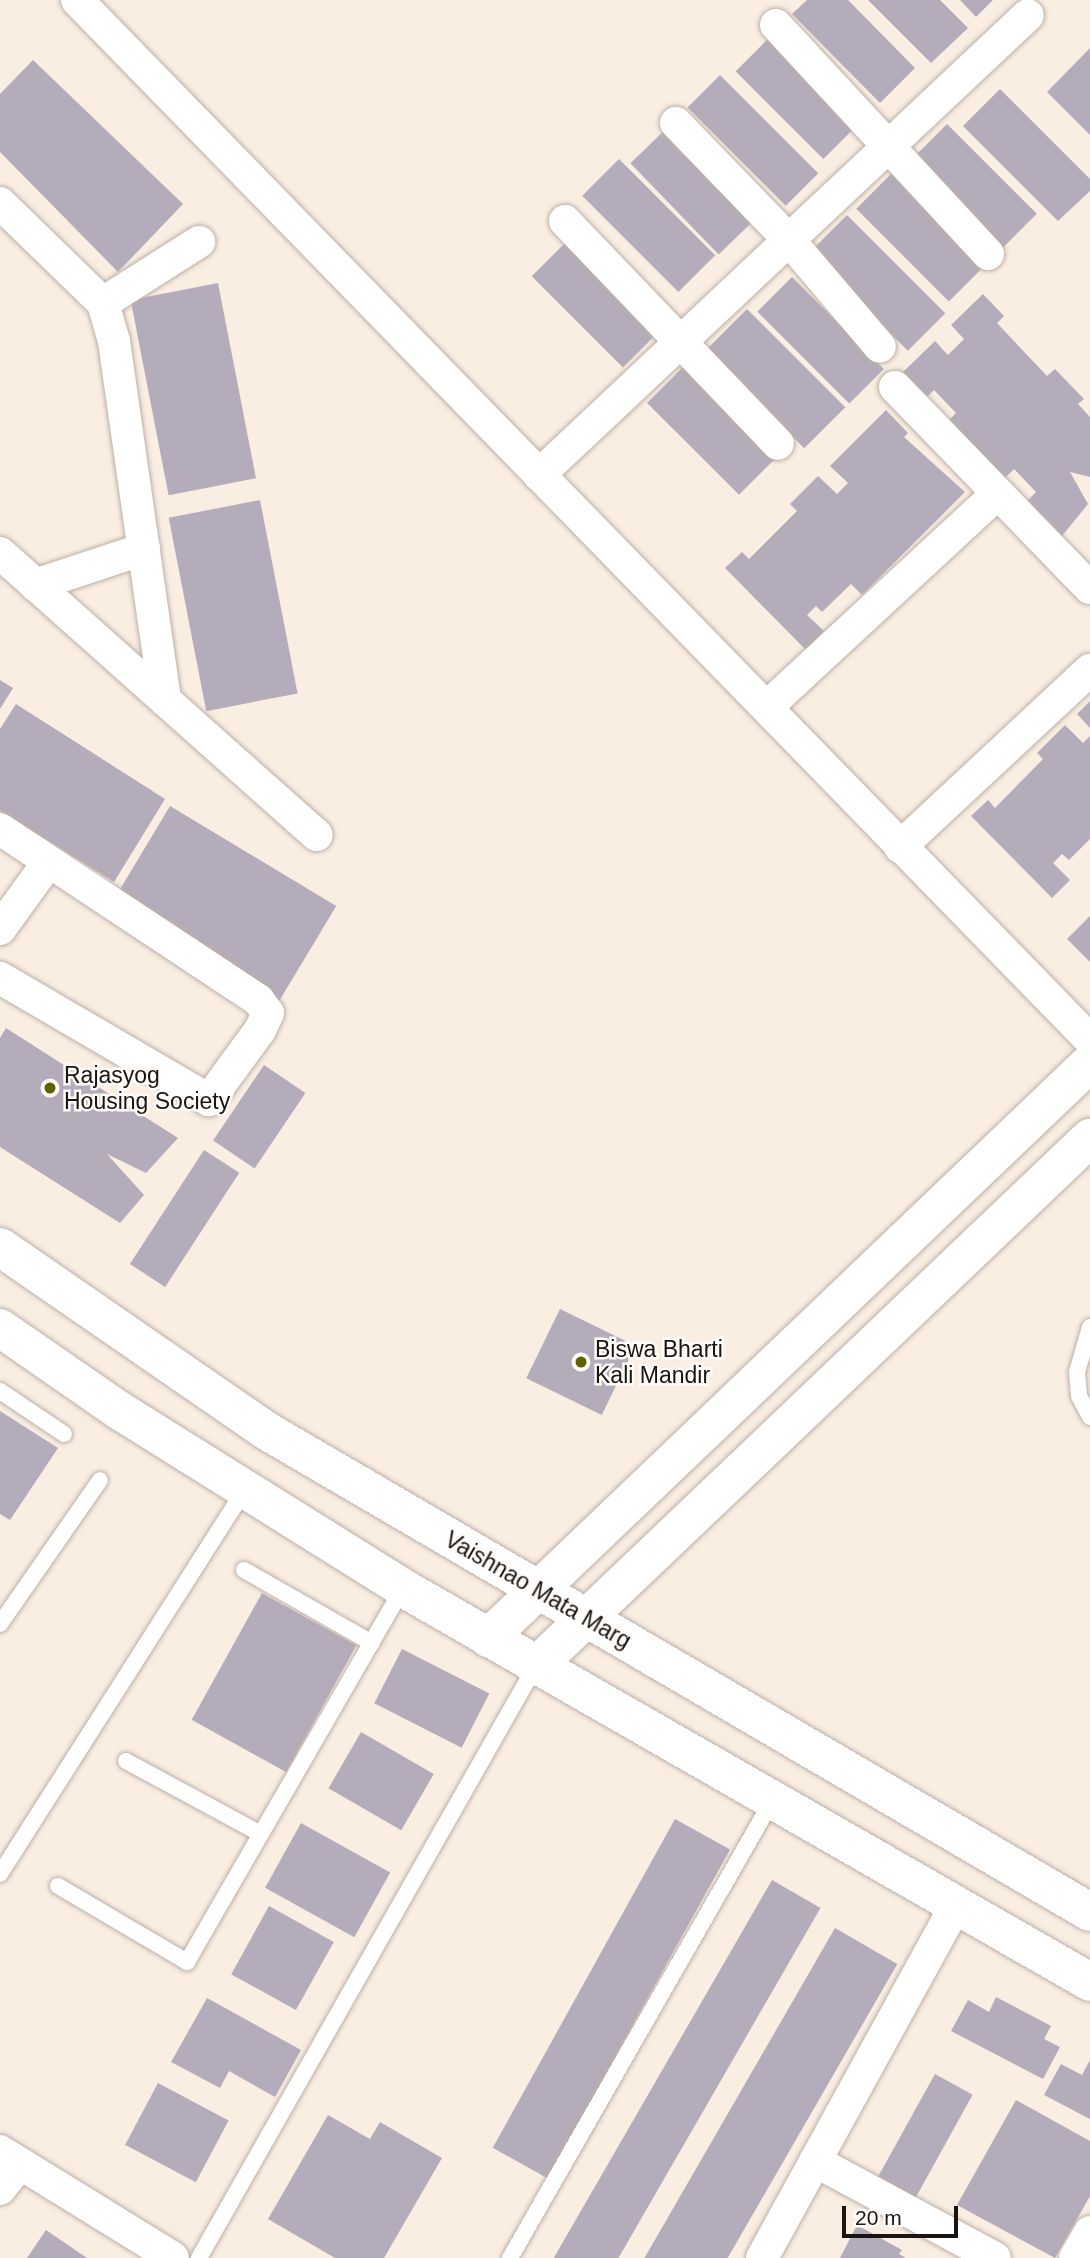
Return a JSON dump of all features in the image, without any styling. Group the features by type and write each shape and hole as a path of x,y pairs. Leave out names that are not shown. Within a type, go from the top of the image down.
{"main road":[{"path":"488,1638 1090,1063"},
{"path":"535,1667 1090,1138"},
{"name":"Vaishnao Mata Marg","path":"0,1247 265,1430 1090,1912"},
{"path":"0,1328 245,1490 403,1588 535,1667 957,1903 1090,1982"}],"street":[{"path":"77,0 768,706 900,848 1090,1040"},
{"path":"539,475 1028,15"},
{"path":"776,25 886,149 988,254"},
{"path":"676,123 789,240 880,347"},
{"path":"0,203 103,303 114,341 165,700"},
{"path":"565,220 778,444"},
{"path":"103,303 199,242"},
{"path":"895,387 1090,588"},
{"path":"768,706 997,494"},
{"path":"36,585 144,549"},
{"path":"0,553 316,835"},
{"path":"900,848 1090,670"},
{"path":"0,829 47,864 258,1000 268,1013 209,1100 0,978"},
{"path":"0,929 47,864"},
{"path":"762,2258 957,1903"},
{"path":"815,2161 995,2258"},
{"path":"6,2168 173,2258"},
{"path":"1075,2258 1090,2232"}],"lane":[{"path":"1090,1327 1077,1372 1079,1396 1090,1417"},
{"path":"0,1391 64,1434"},
{"path":"0,1624 100,1480"},
{"path":"0,1874 245,1490"},
{"path":"244,1570 372,1643"},
{"path":"58,1886 187,1962 403,1588"},
{"path":"199,2258 535,1667"},
{"path":"126,1761 261,1834"},
{"path":"510,2258 772,1801"}],"building":[{"path":"807,0 848,0 915,68 880,103 792,14"},
{"path":"868,0 940,0 968,28 931,63"},
{"path":"960,0 993,0 976,17"},
{"path":"771,36 859,124 823,159 736,71"},
{"path":"1090,48 1090,135 1047,92"},
{"path":"33,60 183,204 118,272 0,152 0,94"},
{"path":"720,75 818,173 786,206 687,108"},
{"path":"1000,89 1090,179 1090,191 1058,221 963,126"},
{"path":"947,124 1037,214 999,252 909,162"},
{"path":"670,125 758,216 719,255 630,163"},
{"path":"619,159 715,255 678,292 582,196"},
{"path":"893,172 986,265 949,301 856,209"},
{"path":"847,215 945,313 908,351 810,252"},
{"path":"565,243 656,334 623,367 532,276"},
{"path":"792,277 884,369 849,404 757,312"},
{"path":"218,283 256,478 169,495 131,300"},
{"path":"983,294 1004,316 997,323 1047,376 1055,369 1084,399 1078,404 1090,417 1090,477 1070,472 1088,504 1062,536 1026,502 1036,492 1014,469 1004,479 948,421 956,413 934,390 926,398 902,373 935,341 948,355 964,339 951,325"},
{"path":"747,309 845,407 804,448 706,350"},
{"path":"686,364 778,456 739,495 647,403"},
{"path":"886,410 908,433 904,437 965,492 862,595 851,584 822,612 816,606 807,615 824,631 806,650 725,568 742,552 749,559 797,511 790,504 818,476 837,494 848,483 830,466"},
{"path":"260,500 298,693 206,711 169,518"},
{"path":"0,680 13,688 0,709"},
{"path":"1090,701 1090,728 1077,714"},
{"path":"16,704 165,799 114,882 0,811 0,729"},
{"path":"1065,725 1083,743 1090,736 1090,839 1069,860 1062,854 1053,863 1070,880 1052,898 971,816 988,800 995,808 1043,759 1037,753"},
{"path":"170,806 336,906 279,1001 113,901"},
{"path":"1090,916 1090,962 1067,939"},
{"name":"Rajasyog Housing Society","path":"6,1028 178,1138 146,1173 107,1154 144,1195 120,1223 0,1147 0,1038"},
{"path":"264,1065 305,1093 255,1168 213,1140"},
{"path":"204,1150 239,1173 165,1287 130,1264"},
{"name":"Biswa Bharti Kali Mandir","path":"560,1309 635,1346 602,1415 526,1378"},
{"path":"0,1411 58,1448 10,1520 0,1514"},
{"path":"262,1593 356,1645 286,1772 192,1720"},
{"path":"402,1649 489,1693 462,1748 374,1703"},
{"path":"361,1732 434,1774 401,1830 328,1788"},
{"path":"675,1819 730,1850 548,2178 493,2148"},
{"path":"301,1823 390,1872 354,1937 265,1888"},
{"path":"772,1880 820,1908 618,2258 554,2258"},
{"path":"269,1906 334,1942 296,2010 231,1974"},
{"path":"835,1928 897,1964 728,2258 644,2258"},
{"path":"996,1997 1051,2026 1044,2039 1060,2047 1043,2079 951,2031 968,2000 989,2012"},
{"path":"207,1998 301,2050 275,2097 229,2071 220,2088 171,2062"},
{"path":"1090,2060 1090,2119 1044,2095 1061,2064 1082,2075"},
{"path":"935,2074 973,2095 909,2209 871,2189"},
{"path":"158,2083 229,2121 196,2182 125,2145"},
{"path":"1016,2100 1090,2141 1090,2196 1055,2258 957,2205"},
{"path":"328,2115 370,2139 380,2122 442,2158 384,2258 335,2258 268,2219"},
{"path":"857,2225 902,2250 899,2254 906,2258 840,2258"},
{"path":"46,2230 87,2258 27,2258"}],"place":[{"name":"Rajasyog Housing Society","path":"50,1088"},
{"name":"Biswa Bharti Kali Mandir","path":"581,1362"}]}
